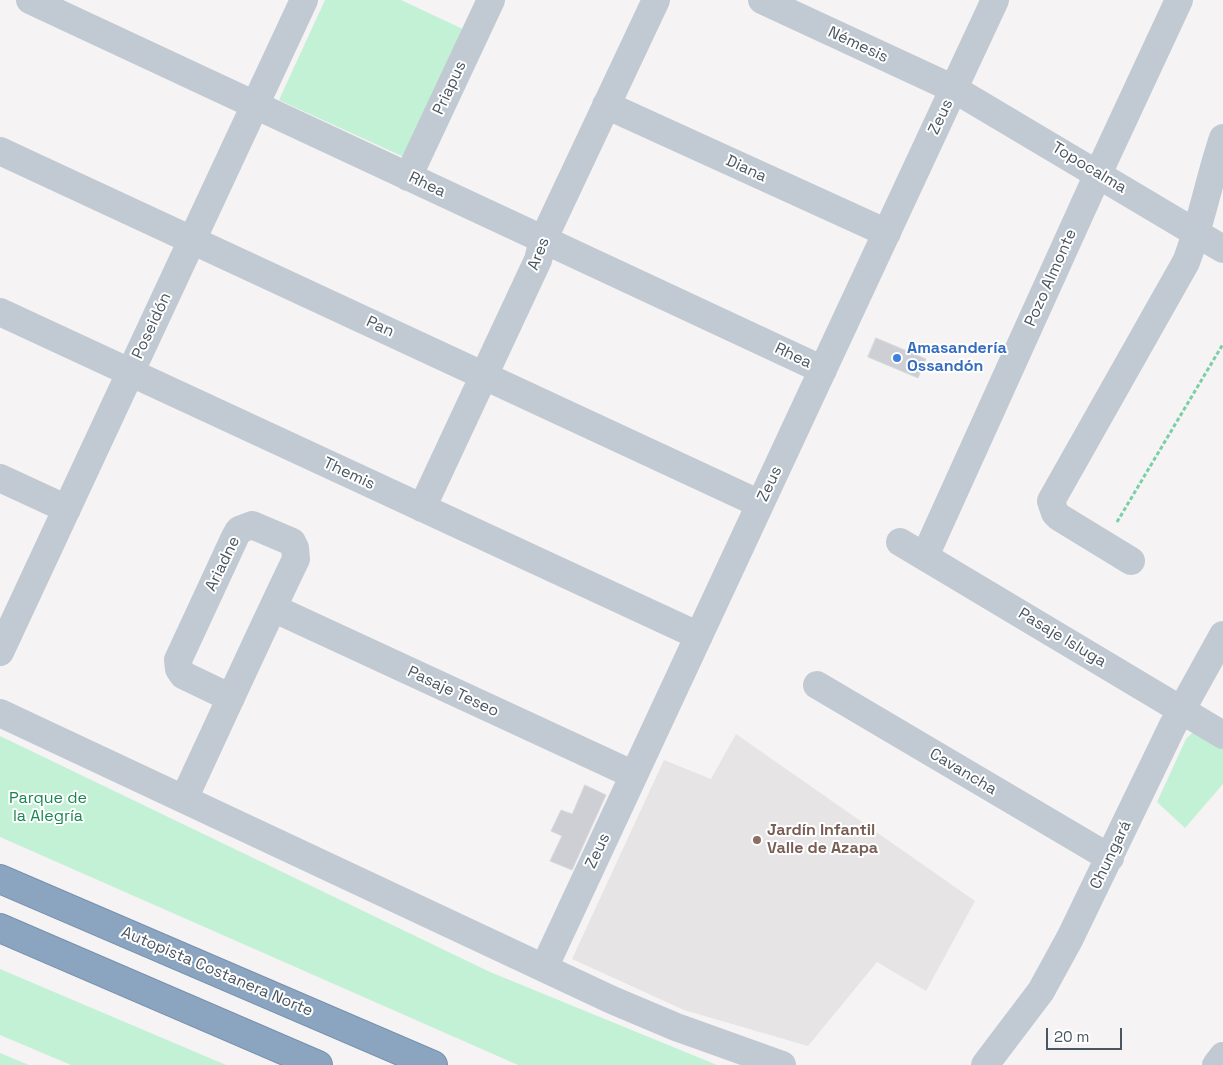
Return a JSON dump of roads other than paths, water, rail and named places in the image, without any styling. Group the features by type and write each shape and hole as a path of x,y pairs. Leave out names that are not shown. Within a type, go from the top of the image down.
{"highway":[{"name":"Autopista Costanera Norte","path":"0,879 434,1065"},
{"path":"0,928 318,1065"}],"street":[{"name":"Rhea","path":"30,0 823,370"},
{"name":"Poseidón","path":"0,652 304,0"},
{"name":"Priapus","path":"408,177 491,0"},
{"name":"Ares","path":"422,508 538,260 543,240 656,0"},
{"name":"Némesis","path":"762,0 954,89"},
{"name":"Zeus","path":"544,968 995,0"},
{"name":"Pozo Almonte","path":"925,556 1179,0"},
{"name":"Topocalma","path":"954,89 1223,249"},
{"name":"Diana","path":"606,105 887,233"},
{"path":"1131,561 1055,514 1051,501 1186,262 1197,233 1223,138"},
{"name":"Pan","path":"0,151 760,504"},
{"name":"Themis","path":"0,312 699,636"},
{"path":"0,478 67,509"},
{"name":"Ariadne","path":"184,799 296,559 295,548 286,538 258,526 245,526 235,537 180,655 178,665 183,675 189,679 231,698"},
{"name":"Pasaje Isluga","path":"900,542 1223,735"},
{"name":"Pasaje Teseo","path":"273,608 634,775"},
{"name":"Chungará","path":"985,1065 1041,991 1110,858 1181,710 1223,635"},
{"name":"Cavancha","path":"817,685 1110,858"},
{"path":"0,713 544,968 676,1027 782,1065"},
{"path":"1216,1065 1223,1056"}],"place":[{"name":"Amasandería Ossandón","path":"897,358"},
{"name":"Jardín Infantil Valle de Azapa","path":"757,840"}],"park label":[{"name":"Parque de la Alegría","path":"48,808"}]}
